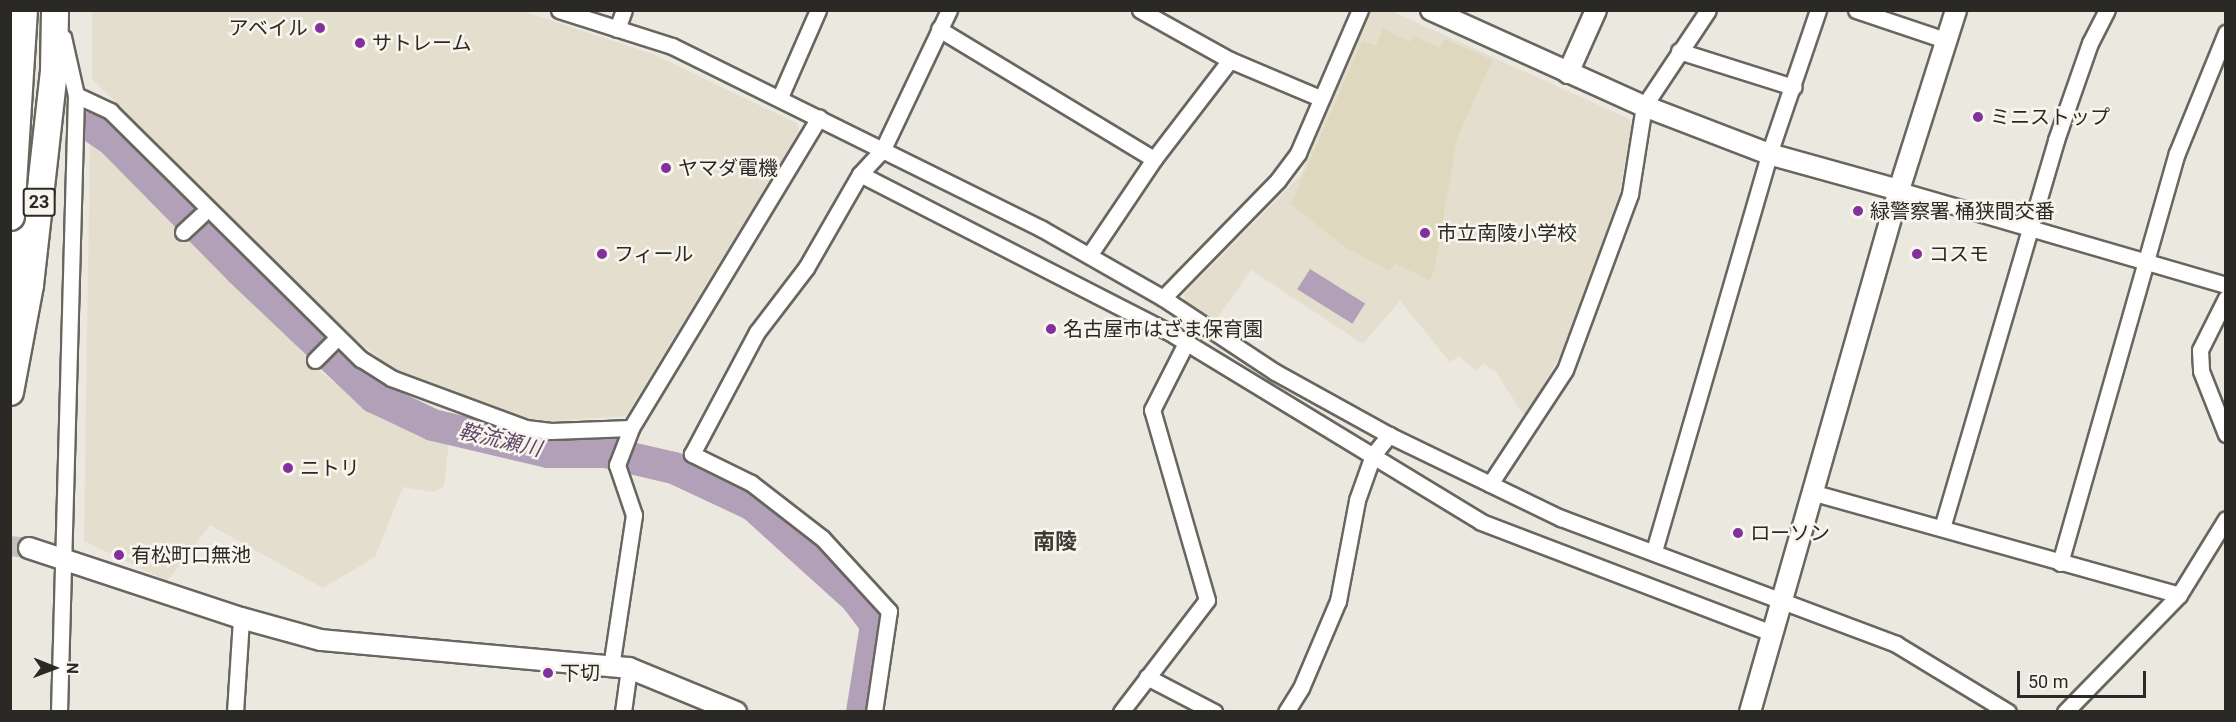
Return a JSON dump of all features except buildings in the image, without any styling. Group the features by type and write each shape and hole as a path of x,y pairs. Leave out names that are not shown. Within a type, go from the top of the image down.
{"highway":[{"path":"10,216 23,10"},
{"name":"23","path":"10,392 32,263 54,70 56,10"},
{"name":"23","path":"10,126 14,275 10,365"}],"street":[{"path":"56,10 76,95 61,556 59,711"},
{"path":"560,10 672,46 780,97 1090,254 1275,372 1389,435 1560,518 1654,551 1896,644 2008,711"},
{"path":"617,29 624,10"},
{"path":"780,97 818,10"},
{"path":"874,711 889,611 822,538 751,483 692,454 757,332 806,268 860,174 883,149 949,10"},
{"path":"1140,10 1230,60 1320,98"},
{"path":"1162,298 1278,180 1298,153 1360,10"},
{"path":"1431,10 1464,17 1568,73 1644,106 1769,154 2226,285"},
{"path":"1568,73 1596,10"},
{"path":"1491,484 1565,370 1630,194 1644,106 1708,10"},
{"path":"1654,551 1769,154 1818,10"},
{"path":"1856,10 1945,40"},
{"path":"1750,711 1899,190 1956,10"},
{"path":"1942,528 2056,140 2090,43 2107,10"},
{"path":"939,29 1154,159"},
{"path":"2060,563 2144,261 2177,153 2226,33"},
{"path":"1679,51 1793,87"},
{"path":"1090,254 1154,159 1230,60"},
{"path":"76,95 110,111 361,359 391,378 526,428 551,431 631,428"},
{"path":"623,711 620,667 634,515 617,465 631,428 819,117"},
{"path":"860,174 1174,335 1185,345 1481,522 1772,633"},
{"path":"183,232 201,215"},
{"path":"2226,298 2200,350 2201,371 2226,434"},
{"path":"315,360 332,344"},
{"path":"1121,711 1207,600 1152,410 1185,345"},
{"path":"1287,711 1301,688 1338,601 1357,500 1372,455 1389,435"},
{"path":"1811,492 2179,595"},
{"path":"2065,711 2179,595 2226,519"},
{"path":"29,548 61,556 241,618 321,640 620,667 736,711"},
{"path":"235,711 241,618"},
{"path":"1147,677 1214,711"}],"shaded area":[{"path":"92,11 522,11 653,54 798,124 798,133 626,416 549,421 525,418 404,377 351,336 92,79"},
{"name":"市立南陵小学校","path":"1370,11 1391,11 1627,118 1632,124 1619,196 1562,352 1525,417 1495,371 1483,363 1476,371 1459,356 1450,362 1400,301 1363,344 1251,270 1216,320 1185,301 1184,294 1301,175"},
{"path":"1383,29 1410,42 1413,36 1440,48 1444,39 1492,60 1457,139 1434,272 1429,280 1394,263 1390,271 1345,247 1291,204 1362,41 1376,45"},
{"path":"90,142 226,269 323,374 370,410 411,430 449,441 444,486 433,492 403,487 375,557 323,588 210,525 167,581 84,541"},
{"path":"1310,269 1365,303 1352,324 1297,289"}],"waterway":[{"name":"鞍流瀬川","path":"93,127 112,140 240,270 374,397 433,425 548,452 605,452 674,468 753,505 856,598 876,625 862,712"}],"tunnel":[{"path":"10,546 29,548"}],"place":[{"name":"アベイル","path":"320,28"},
{"name":"サトレーム","path":"360,43"},
{"name":"ミニストップ","path":"1978,117"},
{"name":"ヤマダ電機","path":"666,168"},
{"name":"緑警察署 桶狭間交番","path":"1858,211"},
{"name":"市立南陵小学校","path":"1425,233"},
{"name":"フィール","path":"602,254"},
{"name":"コスモ","path":"1917,254"},
{"name":"名古屋市はざま保育園","path":"1051,329"},
{"name":"ニトリ","path":"288,468"},
{"name":"ローソン","path":"1738,533"},
{"name":"有松町口無池","path":"119,555"},
{"name":"下切","path":"548,673"}],"district":[{"name":"南陵","path":"1055,542"}]}
